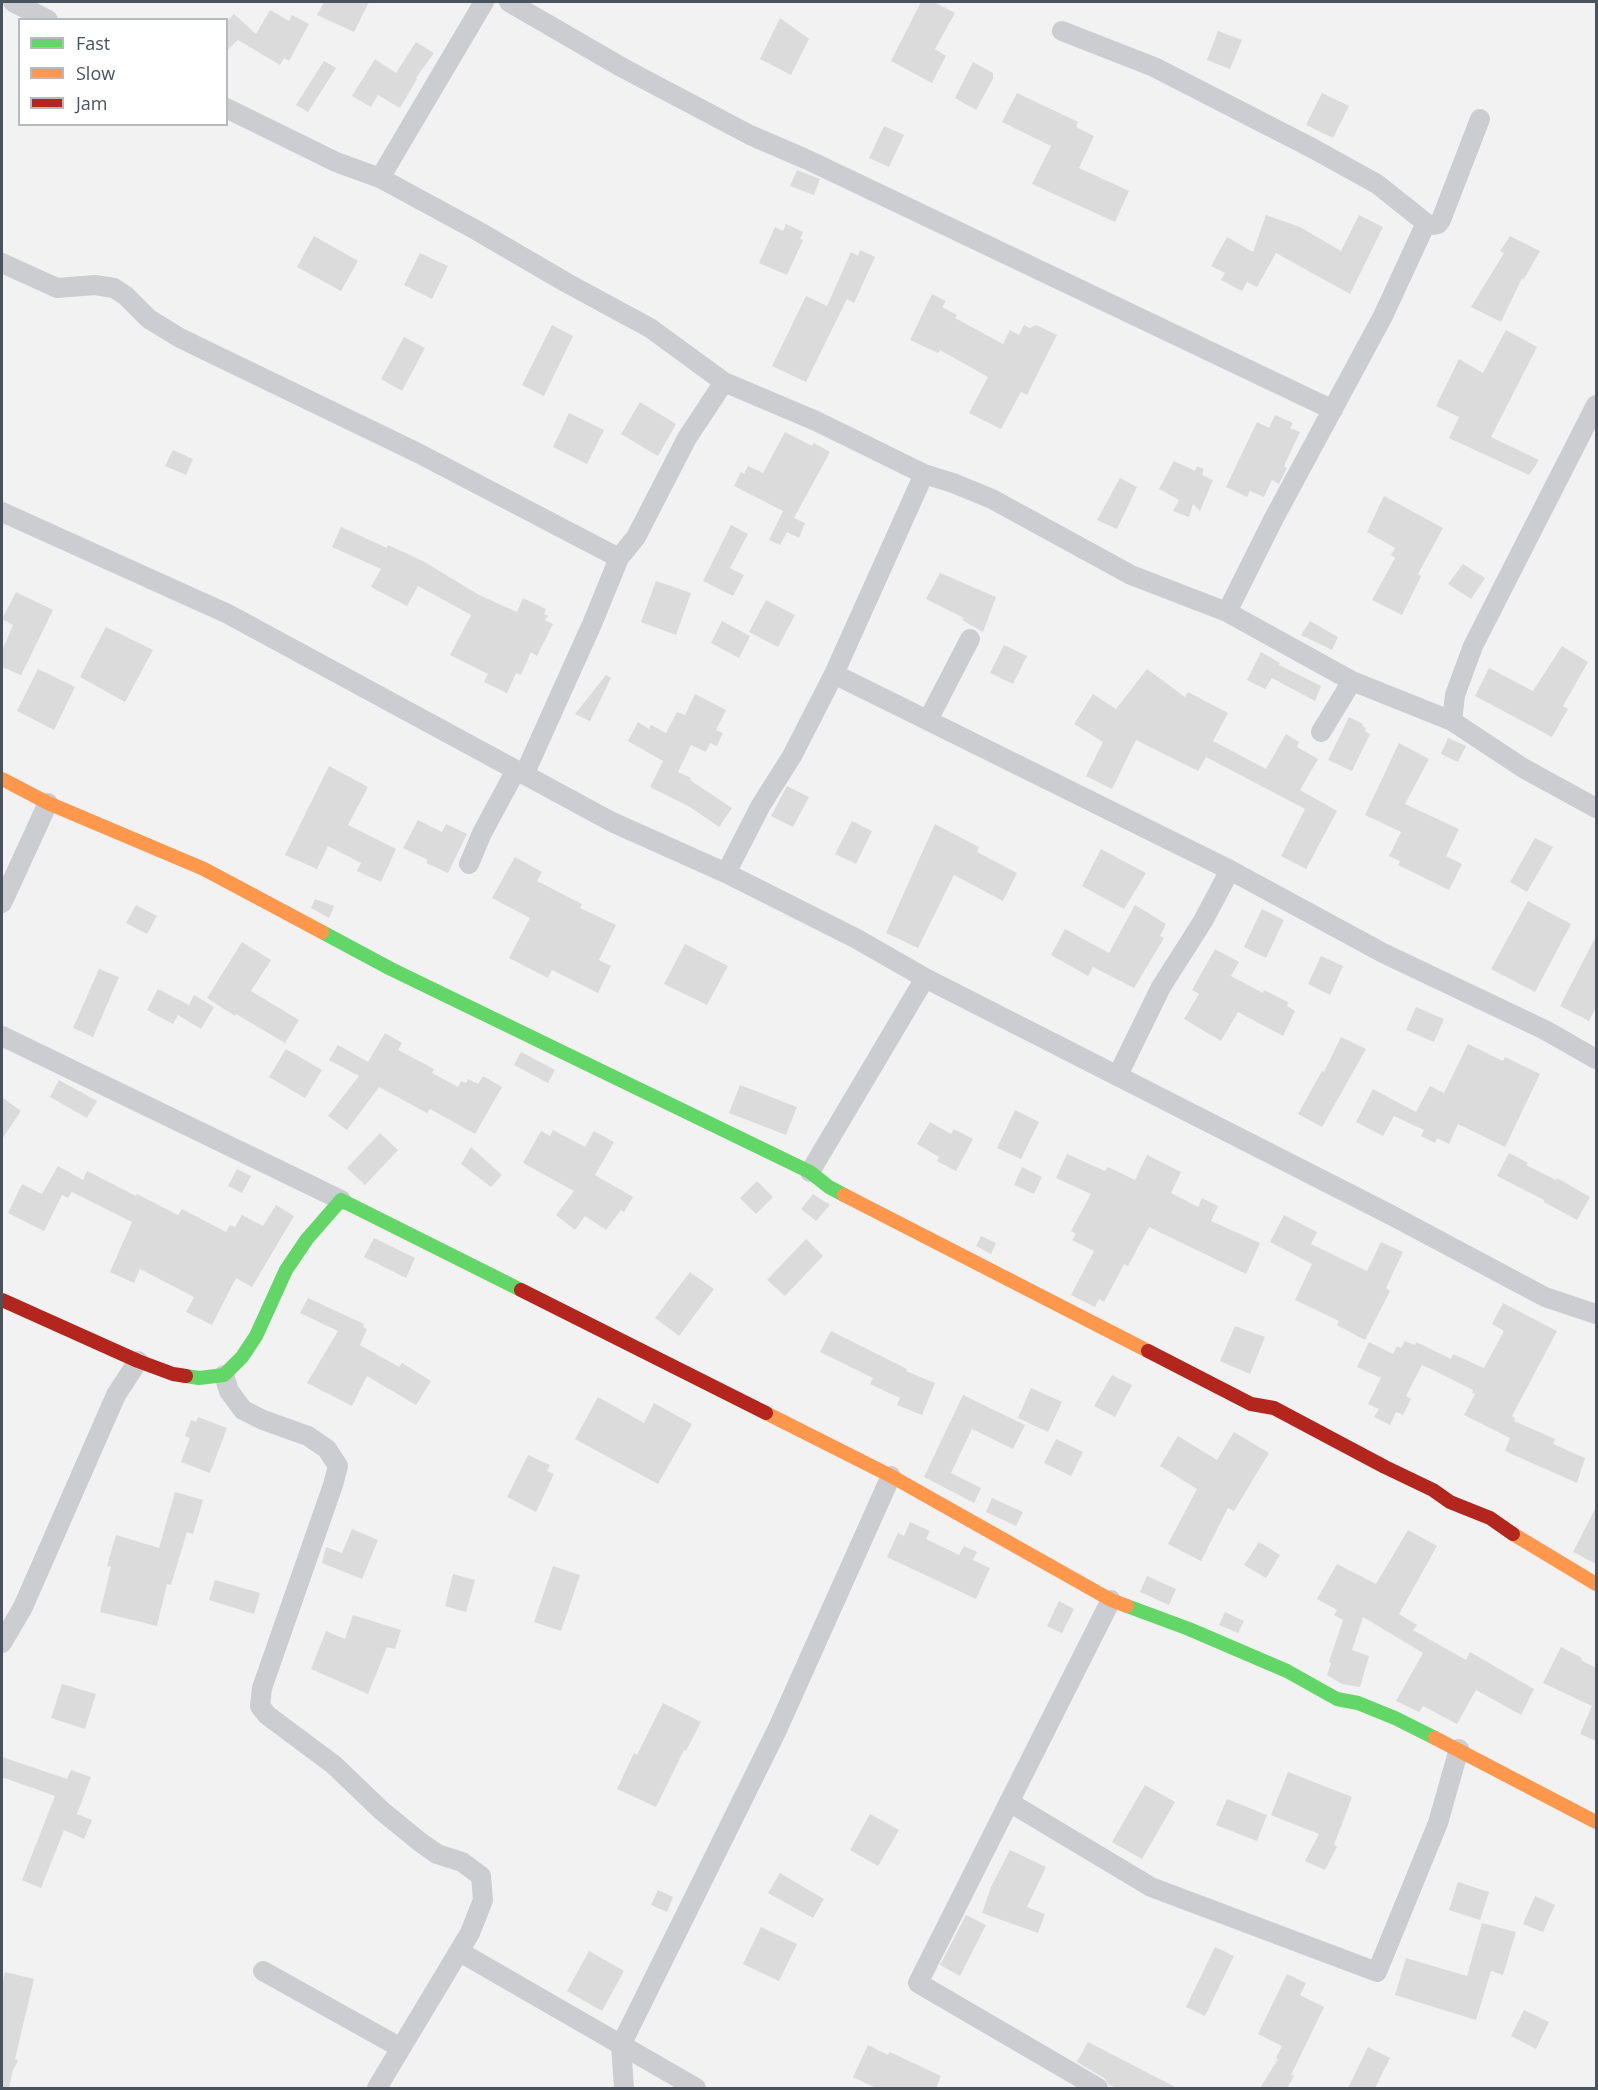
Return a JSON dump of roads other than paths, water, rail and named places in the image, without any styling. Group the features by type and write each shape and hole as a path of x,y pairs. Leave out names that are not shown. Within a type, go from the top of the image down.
{"street":[{"path":"13,2 44,18"},
{"path":"380,178 484,2"},
{"path":"509,2 622,68 750,135 808,160 1333,410"},
{"path":"1062,32 1154,67 1312,148 1377,184 1426,224 1438,224 1441,220 1480,119"},
{"path":"228,109 336,162 380,178 651,328 724,382 816,421 924,474 953,483 992,500 1131,575 1227,612 1352,681 1452,721 1523,768 1596,808"},
{"path":"1227,612 1274,518 1383,316 1426,224"},
{"path":"2,263 57,288 95,285 114,288 126,296 149,319 180,338 418,453 619,558"},
{"path":"469,864 482,833 520,773 583,645 619,558 636,537 687,438 724,382"},
{"path":"1452,721 1455,695 1473,646 1596,405"},
{"path":"726,873 761,805 792,756 834,674 924,474"},
{"path":"2,512 228,614 612,822 726,873 857,939 925,978 1391,1215 1545,1297 1596,1314"},
{"path":"928,720 970,639"},
{"path":"834,674 1230,870 1383,953 1545,1030 1596,1059"},
{"path":"1321,732 1352,681"},
{"path":"2,780 48,803 204,869 391,969 810,1172 829,1187 1036,1295 1251,1404 1274,1408 1432,1490 1450,1502 1490,1518 1536,1549 1596,1584"},
{"path":"2,903 48,803"},
{"path":"1118,1075 1161,987 1203,921 1230,870"},
{"path":"810,1172 925,978"},
{"path":"2,1036 341,1200 891,1476 1111,1600 1189,1629 1287,1671 1337,1699 1358,1703 1395,1718 1459,1749 1596,1822"},
{"path":"2,1300 138,1361 173,1374 200,1378 224,1375 242,1357 256,1335 286,1270 307,1239 341,1200"},
{"path":"2,1643 23,1607 116,1395 138,1361"},
{"path":"224,1375 229,1391 243,1410 263,1420 308,1436 327,1449 338,1466 262,1688 260,1706 267,1715 334,1765 420,1842 437,1854 462,1862 481,1876 483,1900 470,1933 376,2088"},
{"path":"624,2088 621,2045 777,1730 891,1476"},
{"path":"1098,2088 918,1983 1111,1600"},
{"path":"1009,1802 1151,1887 1377,1972 1438,1823 1459,1749"},
{"path":"460,1952 696,2088"},
{"path":"263,1971 401,2048"}]}
